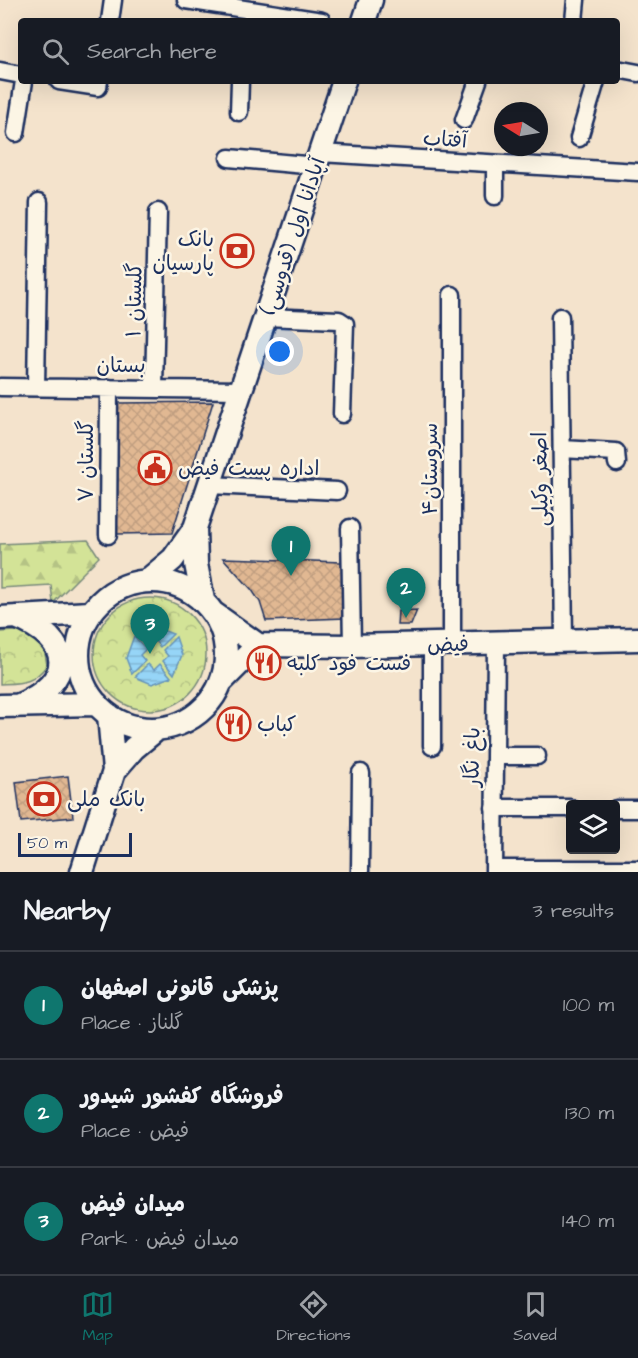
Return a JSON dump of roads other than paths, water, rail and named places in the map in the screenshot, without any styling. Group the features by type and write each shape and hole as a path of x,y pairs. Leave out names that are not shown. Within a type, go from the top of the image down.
{"main road":[{"path":"365,18 371,0"},
{"name":"آپادانا اول (قدوسی)","path":"195,528 344,84"},
{"path":"195,528 196,564 208,607 222,629 226,646 226,665 221,682 213,697 195,715 173,726 157,729 124,724 103,710 87,691 78,660 79,644 90,613 116,590 148,580 173,559 195,528"},
{"path":"148,580 178,585 258,645 221,682"},
{"path":"8,618 90,613"},
{"path":"8,618 38,627 49,635 59,652 56,679 48,690 8,706"},
{"name":"فیض","path":"258,645 352,646 638,639"},
{"path":"8,706 103,710"},
{"path":"103,710 114,771"},
{"path":"82,872 114,771 134,748 157,729"}],"street":[{"path":"110,18 113,0"},
{"path":"186,0 241,15 282,18"},
{"path":"574,18 576,0"},
{"path":"620,70 638,73"},
{"path":"0,71 18,74"},
{"path":"16,133 24,84"},
{"path":"78,84 98,87 98,84"},
{"path":"239,112 240,84"},
{"path":"464,120 477,84"},
{"path":"579,138 596,84"},
{"name":"آفتاب","path":"229,158 495,165 638,172"},
{"path":"495,165 495,196"},
{"path":"36,387 39,202"},
{"name":"گلستان ۱","path":"154,388 158,212"},
{"name":"سروستان۴","path":"442,644 452,295"},
{"path":"265,317 339,320 345,324 342,414"},
{"name":"اصغر وکیلی","path":"560,317 564,641"},
{"name":"بستان","path":"0,387 241,390"},
{"name":"گلستان ۷","path":"108,535 109,388"},
{"path":"562,449 616,452 617,463"},
{"path":"209,485 337,491"},
{"path":"350,528 352,646"},
{"name":"باغ نگار","path":"494,870 496,643"},
{"path":"432,746 442,644"},
{"path":"495,756 537,756"},
{"path":"360,872 361,773"},
{"path":"494,808 566,808"},
{"path":"620,809 638,809"},
{"path":"494,870 638,869"}],"water":[{"path":"154,627 173,634 160,647 155,641 150,646 137,633"},
{"path":"134,636 146,649 140,655 145,661 132,674 126,658"},
{"path":"176,637 182,655 174,674 163,661 168,656 163,650"},
{"path":"148,664 154,670 160,664 171,677 152,684 135,677"}],"place":[{"name":"بانک پارسیان","path":"237,251"},
{"name":"اداره پست فیض","path":"155,468"},
{"name":"پزشکی قانونی اصفهان","path":"291,576"},
{"name":"فروشگاه کفشور شیدور","path":"406,618"},
{"name":"میدان فیض","path":"150,654"},
{"name":"فست فود کلبه","path":"264,663"},
{"name":"کباب","path":"234,724"},
{"name":"بانک ملی","path":"44,799"}]}
